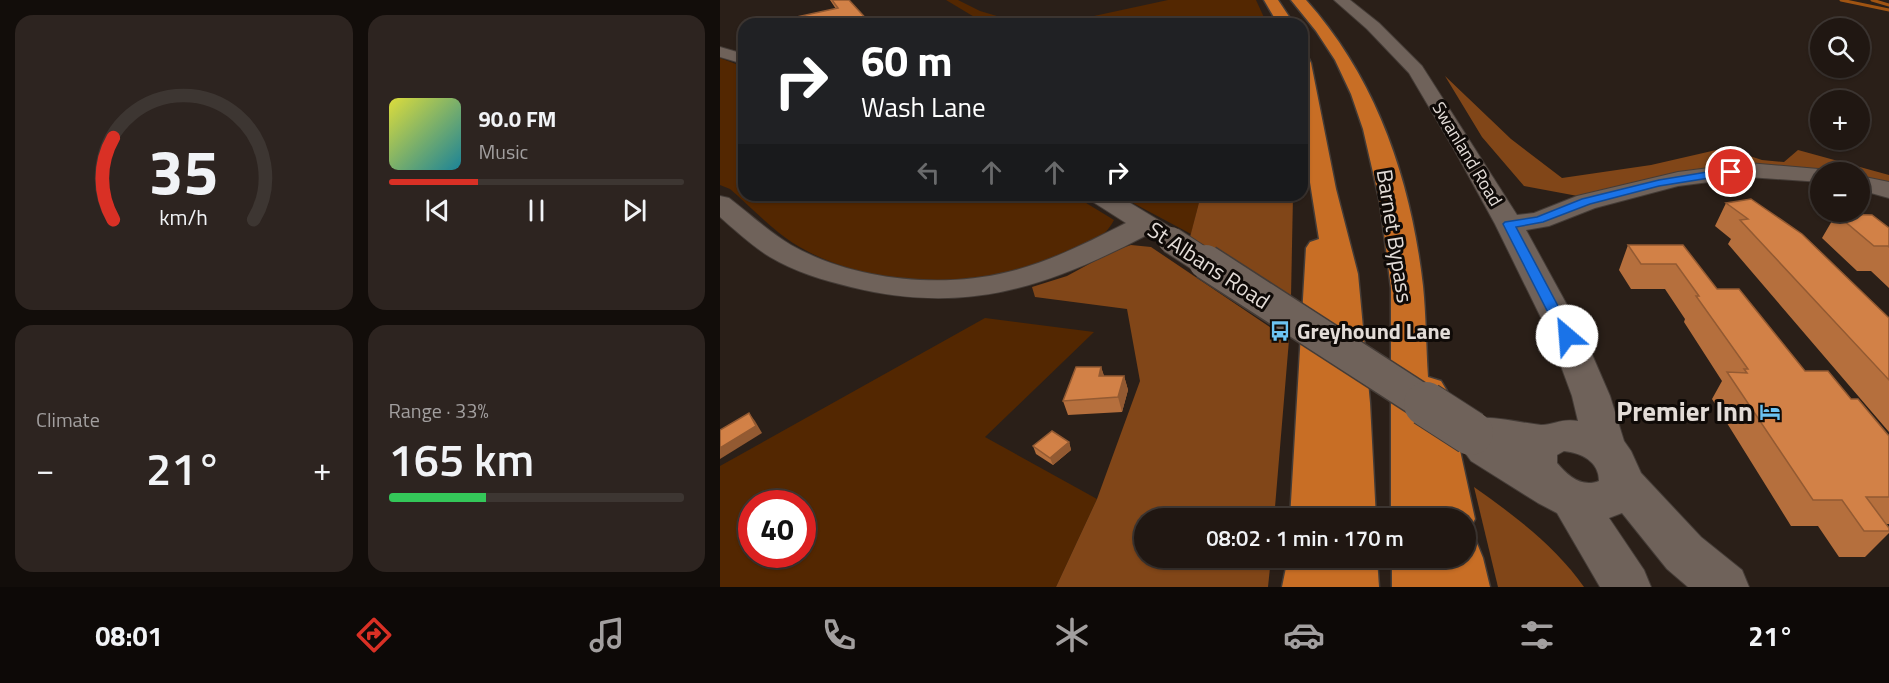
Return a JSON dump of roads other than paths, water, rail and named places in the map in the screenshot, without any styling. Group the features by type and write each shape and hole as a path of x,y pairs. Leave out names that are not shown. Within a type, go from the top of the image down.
{"highway":[{"path":"1271,0 1282,18"},
{"name":"Barnet Bypass","path":"1298,0 1329,36 1346,62 1368,108 1387,171 1406,280 1415,508"},
{"path":"1308,99 1323,189 1342,274 1350,403 1352,508"},
{"path":"1314,508 1323,189"},
{"path":"1406,280 1449,508"},
{"path":"1308,587 1311,568"},
{"path":"1352,568 1353,587"},
{"path":"1417,568 1418,587"},
{"path":"1460,568 1464,587"}],"street":[{"name":"Swanland Road","path":"1341,0 1373,26 1416,70 1509,224 1567,336 1591,396 1587,452"},
{"path":"720,52 738,49"},
{"path":"720,52 738,57"},
{"path":"1509,224 1539,220 1586,202 1678,179 1748,170 1810,174"},
{"path":"1870,185 1889,190"},
{"name":"St Albans Road","path":"1109,201 1471,433 1485,449 1565,496"},
{"path":"720,204 780,251 812,265 855,278 926,290 989,287 1047,272 1158,232"},
{"path":"1471,433 1492,433 1587,452 1684,553 1725,587"},
{"path":"1565,496 1587,503 1612,498 1619,491 1587,452 1538,448 1536,458 1538,469 1545,481 1565,496 1627,587"}],"waterway":[{"path":"1841,0 1889,10"},
{"path":"1872,0 1889,5"}],"place":[{"name":"Greyhound Lane","path":"1280,331"},
{"name":"Premier Inn","path":"1770,412"}]}
